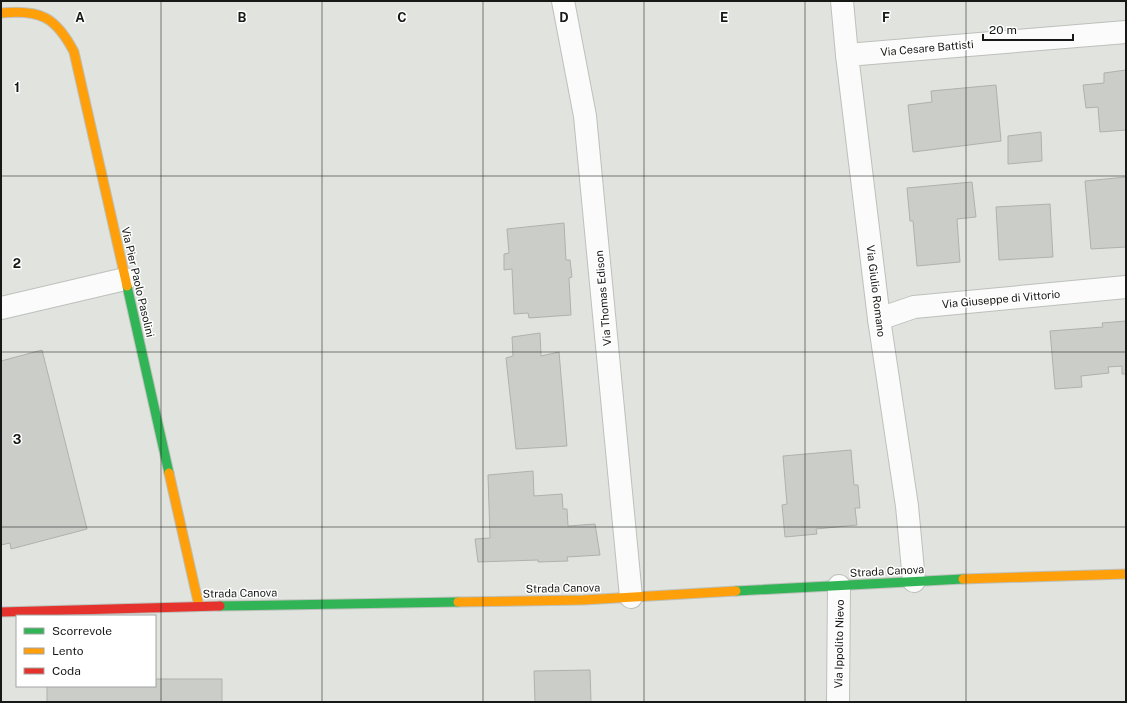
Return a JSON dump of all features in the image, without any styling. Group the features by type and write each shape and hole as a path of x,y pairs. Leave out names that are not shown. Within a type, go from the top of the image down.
{"street":[{"name":"Via Thomas Edison","path":"563,1 585,116 631,597"},
{"name":"Via Giulio Romano","path":"842,1 847,55 879,319 907,506 914,581"},
{"name":"Via Pier Paolo Pasolini","path":"1,13 14,11 29,12 43,16 58,26 68,39 74,52 199,606"},
{"name":"Via Cesare Battisti","path":"847,55 1126,32"},
{"path":"1,308 125,279"},
{"name":"Via Giuseppe di Vittorio","path":"879,319 914,307 1126,287"},
{"name":"Strada Canova","path":"1,612 199,606 575,600 914,581 1126,574"},
{"name":"Via Ippolito Nievo","path":"838,702 840,586"}],"building":[{"path":"1126,70 1126,130 1100,132 1098,107 1086,108 1083,85 1104,83 1104,73"},
{"path":"996,85 1001,141 913,152 908,105 932,102 931,91"},
{"path":"1041,132 1042,161 1008,164 1008,136"},
{"path":"1126,177 1126,247 1091,249 1085,181"},
{"path":"972,182 976,217 957,219 960,262 917,266 913,221 910,221 907,188"},
{"path":"1050,204 1053,257 999,260 996,207"},
{"path":"564,223 566,260 570,260 572,277 569,278 571,315 529,318 528,313 514,314 512,269 504,270 504,254 509,253 507,229"},
{"path":"1126,321 1126,374 1122,374 1122,366 1108,367 1109,373 1081,376 1082,387 1055,389 1050,331 1103,327 1102,323"},
{"path":"540,333 541,356 559,352 567,446 516,449 506,358 513,356 512,337"},
{"path":"42,350 87,529 11,549 10,543 1,545 1,361"},
{"path":"851,450 854,485 858,485 860,508 855,508 857,525 816,529 817,534 785,537 782,505 787,504 783,456"},
{"path":"533,471 534,496 562,494 563,509 567,509 568,526 595,524 600,555 567,557 568,561 538,562 538,560 478,562 475,539 490,538 488,475"},
{"path":"590,670 591,702 535,702 534,671"},
{"path":"156,679 222,679 222,702 47,702 47,687 156,687"}],"traffic: fast":[{"path":"127,286 169,473"},
{"path":"736,591 963,579"},
{"path":"220,606 458,602"}],"traffic: slow":[{"path":"1,13 26,12 45,18 53,23 60,31 74,52 127,286"},
{"path":"169,473 199,606"},
{"path":"963,579 1126,574"},
{"path":"458,602 583,600 736,591"}],"traffic: jam":[{"path":"1,612 220,606"}]}
